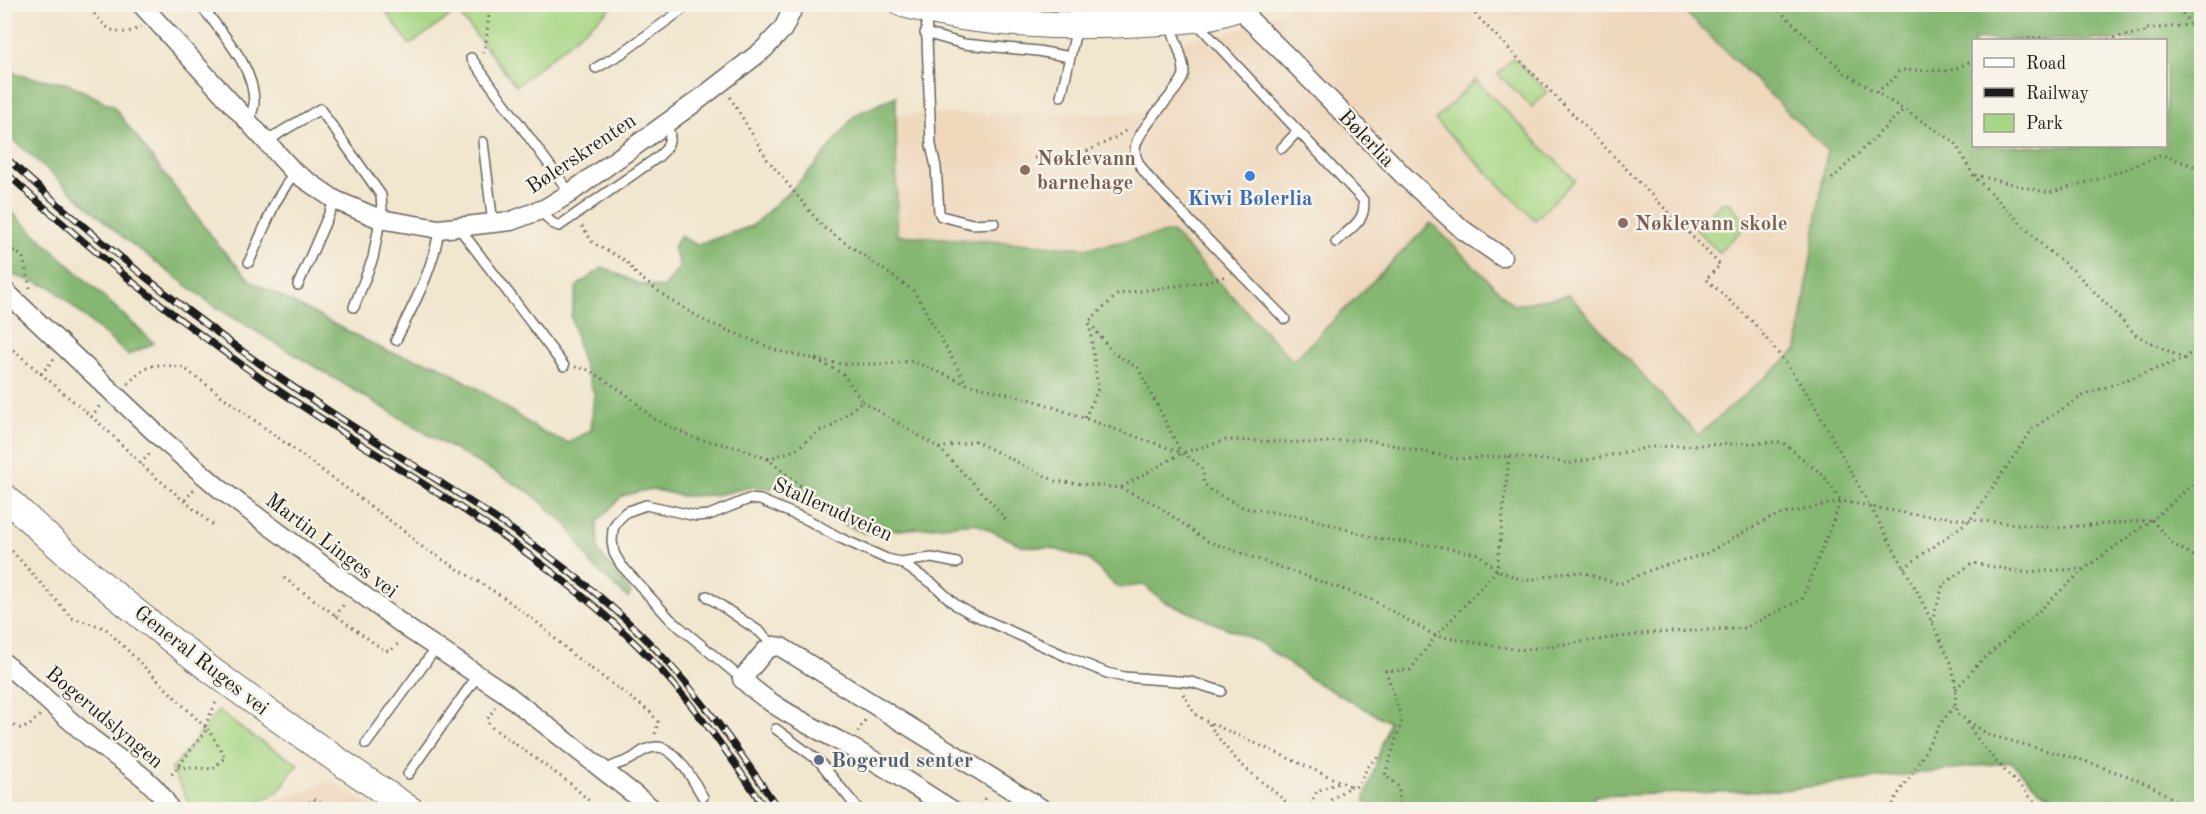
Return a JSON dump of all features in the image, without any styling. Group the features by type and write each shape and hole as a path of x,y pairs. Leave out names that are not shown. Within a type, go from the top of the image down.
{"main road":[{"name":"Bølerlia","path":"918,16 1074,18 1101,26 1182,20 1245,6"},
{"name":"General Ruges vei","path":"4,496 95,577 184,650 280,721 411,810"}],"street":[{"name":"Bølerskrenten","path":"141,4 294,172 335,200 380,219 439,229 511,220 540,210 570,193 763,50 783,29 795,4"},
{"name":"Bølerlia","path":"1245,6 1249,19 1405,177 1463,230 1502,257"},
{"name":"Martin Linges vei","path":"4,290 163,440 220,489 410,630 505,693 654,810"},
{"path":"742,679 765,651 774,646 792,653 939,747 1007,785 1044,810"},
{"name":"Bogerudslyngen","path":"4,663 91,738 148,782 165,798 170,810"},
{"name":"Stallerudveien","path":"742,679 755,692 774,705 850,747 952,810"}],"lane":[{"path":"200,4 244,65 254,105 249,123"},
{"path":"596,68 622,53 690,4"},
{"path":"918,16 964,44 1038,51 1070,57"},
{"path":"918,16 931,145 936,167 939,212 941,216 972,224 994,223"},
{"path":"1061,96 1070,57 1074,18"},
{"path":"1285,320 1158,186 1136,157 1135,147 1149,122 1184,76 1183,63 1173,35 1182,20 1298,131 1363,200 1365,208 1363,215 1336,242"},
{"path":"471,58 570,193"},
{"path":"267,142 320,109 378,189 382,205 373,258 354,307"},
{"path":"540,210 549,221 559,226 588,206 666,149 670,141 670,132 666,123"},
{"path":"1282,148 1298,131"},
{"path":"483,142 493,224"},
{"path":"249,262 275,203 294,172"},
{"path":"298,285 335,200"},
{"path":"459,228 563,365"},
{"path":"396,340 431,261 439,229"},
{"name":"Stallerudveien","path":"742,679 669,619 621,565 614,553 613,529 618,519 626,512 646,505 696,516 709,515 749,499 760,500 808,520 887,559 900,562 972,614 1070,658 1107,673 1124,677 1179,681 1206,685 1221,691"},
{"path":"900,562 932,558 957,563"},
{"path":"707,596 760,632 774,646"},
{"path":"366,744 436,648"},
{"path":"408,774 478,675"},
{"path":"776,729 819,761 859,810"},
{"path":"606,771 611,766 629,760 647,749 658,747 669,751 681,763 704,797"}],"path":[{"path":"87,4 105,27 118,33 138,29 154,18"},
{"path":"478,67 486,43 490,4"},
{"path":"1769,4 1782,13 1844,72 1955,142 1973,175 2045,248 2073,270 2136,335 2184,359"},
{"path":"2175,4 2202,39"},
{"path":"1466,5 1720,265 1706,279 1735,308 1753,322 1799,381 1904,568 1952,665 1956,689 1955,706 1959,715 1989,735 2133,778 2157,789 2190,810"},
{"path":"2107,39 2145,32 2146,29 2191,25"},
{"path":"2028,39 2039,37 2049,39"},
{"path":"1876,92 1896,78 1898,72 1902,70 1950,71 1972,61"},
{"path":"720,82 767,159 823,227 914,291 967,384"},
{"path":"1832,179 1904,109"},
{"path":"1034,158 1077,156 1113,139 1128,128 1149,122"},
{"path":"1973,175 2049,193 2099,179 2162,155 2202,169"},
{"path":"588,206 582,226 593,243 626,261 637,275 666,297 705,321 778,351 842,364 890,364 912,361 967,384 1033,400 1182,453 1200,465 1204,475 1203,482 1210,490 1244,508 1306,517 1375,538 1478,554 1497,570 1525,581 1566,572 1584,573 1619,584 1653,569 1705,554 1772,517 1841,501 1910,514 2057,528 2152,520"},
{"path":"4,243 23,257 30,290"},
{"path":"1089,321 1118,294 1204,282 1239,272"},
{"path":"1085,418 1098,389 1089,321"},
{"path":"1089,321 1113,353 1138,368 1182,453"},
{"path":"4,342 213,525"},
{"path":"1904,568 1971,519 2033,428 2084,395 2184,359 2202,342"},
{"path":"4,349 8,346"},
{"path":"815,359 843,374 862,401 939,448 1006,520"},
{"path":"116,396 141,370 153,364 184,368 408,534 426,550 503,597 539,624 573,655 650,712 658,722 656,733 647,749"},
{"path":"563,365 589,370 626,394 654,419 694,438 740,448 768,459 846,520 858,546"},
{"path":"768,459 795,450 819,430 832,426 862,401"},
{"path":"1120,488 1182,453 1227,440 1316,443 1364,439 1458,459 1509,456 1571,464 1651,447 1782,442 1824,476 1841,501"},
{"path":"939,448 975,441 1055,481 1120,488 1155,504 1207,541 1370,599 1436,636 1521,650 1650,633 1745,628 1802,598 1841,501"},
{"path":"1399,810 1399,787 1386,775 1402,720 1386,671 1410,670 1436,636 1497,570 1509,456"},
{"path":"1956,689 1979,663 2084,569 2152,520 2202,476"},
{"path":"2152,520 2173,544 2202,561"},
{"path":"4,543 72,618 105,628 206,727 225,757 213,769 178,767"},
{"path":"2194,556 2202,543"},
{"path":"1932,622 1943,585 1972,562 2022,572 2084,569"},
{"path":"284,578 385,651 397,646 410,630"},
{"path":"1179,681 1186,701 1193,712 1208,722 1354,788 1358,786 1369,763 1378,757"},
{"path":"505,693 488,716 489,726 571,784 599,810"},
{"path":"148,782 158,776 170,778 206,727 219,697"},
{"path":"4,719 11,725 22,729 30,725 52,703"},
{"path":"1891,810 1895,797 1913,772 1941,720 1955,706"},
{"path":"1208,722 1222,744 1243,766 1264,781 1293,810"},
{"path":"1967,722 1974,737 2004,773 2042,810"},
{"path":"1308,810 1317,792 1340,782"},
{"path":"1324,810 1331,800 1350,786"},
{"path":"300,810 313,799 338,810"},
{"path":"978,810 983,802"}],"shaded area":[{"name":"Nøklevann skole","path":"1291,5 1678,5 1827,150 1797,350 1698,435 1569,295 1513,305 1431,223 1293,361 1172,233 1081,248 896,235 896,114 1147,113 1163,90 1176,65 1178,42 1238,30"},
{"path":"331,781 374,809 256,809"}],"green space":[{"path":"398,4 615,5 516,86 457,11 410,45 387,13"},
{"path":"1678,5 2201,5 2201,809 2078,809 2039,790 2011,762 1782,790 1594,796 1593,809 1383,809 1364,801 1389,722 1312,680 1257,641 1163,601 1144,585 1118,588 1088,559 1051,548 1023,546 975,523 864,533 836,521 780,489 753,487 715,495 683,496 651,489 622,496 597,522 598,551 631,593 628,598 592,565 568,526 531,493 434,438 214,306 121,236 5,132 5,68 18,75 69,84 113,106 219,246 251,281 386,351 438,365 542,432 569,443 591,430 594,393 580,355 571,316 577,286 603,267 639,284 664,288 680,266 673,247 680,236 697,245 752,226 825,154 855,115 896,96 897,235 1089,248 1172,232 1293,361 1431,223 1513,305 1569,295 1698,435 1797,350 1827,150"},
{"path":"1513,58 1547,92 1532,107 1498,74"},
{"path":"1475,80 1575,180 1535,220 1435,120"},
{"path":"1722,203 1730,203 1747,225 1719,252 1696,229"},
{"path":"5,206 154,343 128,355 51,287 6,273"},
{"path":"218,711 252,736 298,764 277,793 244,809 196,809 189,805 171,770"}],"railway":[{"path":"4,156 78,222 193,315 314,401 474,504 552,558 589,588 647,640 688,686 726,734 779,810"},
{"path":"4,171 102,257 205,338 275,388 510,541 598,609 639,647 691,705 766,810"}],"place":[{"name":"Nøklevann barnehage","path":"1025,170"},
{"name":"Kiwi Bølerlia","path":"1250,176"},
{"name":"Nøklevann skole","path":"1623,223"},
{"name":"Bogerud senter","path":"819,760"}]}
